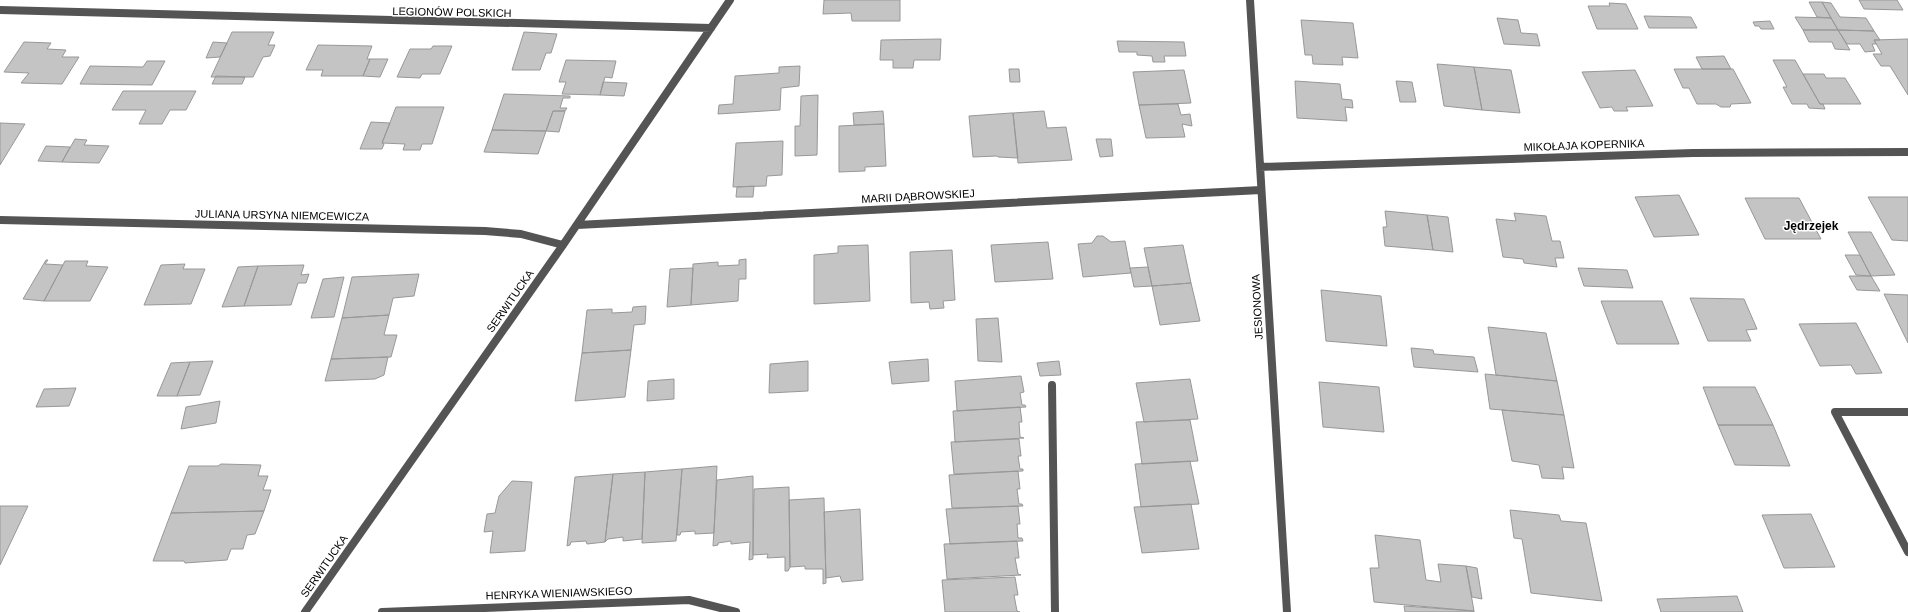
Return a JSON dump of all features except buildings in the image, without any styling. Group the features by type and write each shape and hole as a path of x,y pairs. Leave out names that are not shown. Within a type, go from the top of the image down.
{"street":[{"name":"SERWITUCKA","path":"305,612 577,225 730,0"},
{"name":"JESIONOWA","path":"1250,0 1286,612"},
{"name":"LEGIONÓW POLSKICH","path":"0,10 711,28"},
{"name":"MIKOŁAJA KOPERNIKA","path":"1260,167 1693,153 1908,152"},
{"name":"MARII DĄBROWSKIEJ","path":"577,225 1261,190"},
{"name":"JULIANA URSYNA NIEMCEWICZA","path":"0,220 485,231 522,234 562,245"},
{"path":"1052,385 1055,612"},
{"path":"1908,412 1835,412 1908,552"},
{"name":"HENRYKA WIENIAWSKIEGO","path":"382,612 689,600 736,612"}],"district":[{"name":"Jędrzejek","path":"1811,226"}]}
